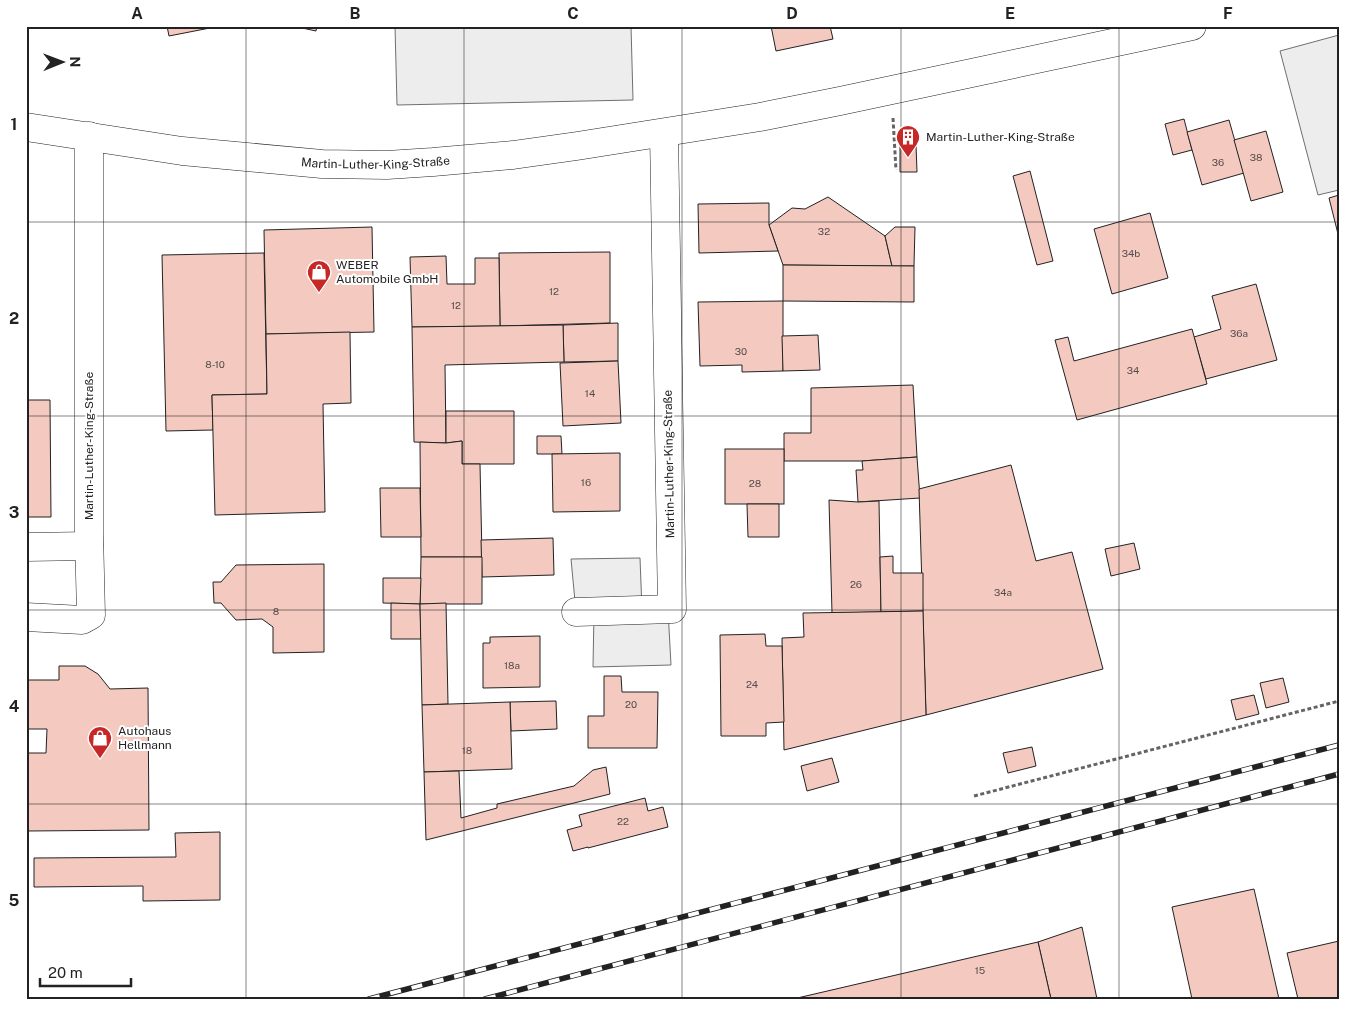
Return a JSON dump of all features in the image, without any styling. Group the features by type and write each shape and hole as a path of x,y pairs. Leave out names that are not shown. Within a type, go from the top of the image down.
{"street":[{"name":"Martin-Luther-King-Straße","path":"26,127 182,151 322,164 351,165 434,162 512,155 664,133 769,115 1192,26"},
{"name":"Martin-Luther-King-Straße","path":"576,612 672,609 664,133"},
{"name":"Martin-Luther-King-Straße","path":"26,617 82,620 91,615 89,546 89,136"},
{"path":"26,547 89,546"}],"path":[{"path":"892,90 896,170"},
{"path":"974,796 1339,702"}],"shaded area":[{"path":"395,26 631,26 633,100 397,105"},
{"path":"1339,35 1339,190 1318,195 1280,51"},
{"path":"640,558 642,610 668,610 671,665 593,667 594,612 576,612 571,559"}],"building":[{"path":"167,26 215,26 215,27 169,36"},
{"path":"293,26 317,26 316,31"},
{"path":"771,26 830,26 833,39 776,51"},
{"path":"1184,119 1192,150 1173,155 1165,124"},
{"path":"1229,120 1244,173 1202,185 1187,132"},
{"path":"1266,131 1283,192 1251,201 1234,140"},
{"name":"Martin-Luther-King-Straße","path":"900,145 916,145 917,172 900,172"},
{"path":"1030,171 1053,261 1037,265 1013,176"},
{"path":"1339,195 1339,238 1329,198"},
{"path":"828,197 885,236 892,266 783,265 769,225 792,208 805,209"},
{"path":"769,203 769,225 778,251 699,253 698,204"},
{"path":"1150,213 1168,278 1112,294 1094,229"},
{"name":"WEBER Automobile GmbH","path":"372,227 374,332 266,334 264,230"},
{"path":"895,227 915,227 914,266 892,266 885,236"},
{"path":"610,252 610,323 500,326 499,253"},
{"path":"264,253 267,394 212,395 213,430 166,431 162,255"},
{"path":"446,256 447,284 475,284 475,258 499,258 500,326 412,327 410,257"},
{"path":"783,265 914,266 914,302 783,301"},
{"path":"1256,284 1277,360 1206,379 1194,337 1221,329 1212,296"},
{"path":"783,301 783,371 742,372 742,365 700,366 698,302"},
{"path":"618,323 618,361 564,362 563,325"},
{"path":"563,325 564,362 445,365 446,443 414,442 412,327"},
{"path":"1192,329 1207,384 1077,420 1055,340 1068,337 1074,361"},
{"path":"350,332 351,403 323,404 325,512 215,515 212,395 267,394 266,334"},
{"path":"818,335 820,370 783,371 782,336"},
{"path":"618,361 621,423 563,426 560,363"},
{"path":"913,385 917,457 862,461 784,461 784,433 811,433 811,388"},
{"path":"26,400 50,400 51,517 26,517"},
{"path":"446,411 514,411 514,464 462,464 462,441 446,443"},
{"path":"537,436 561,436 562,454 537,454"},
{"path":"462,441 462,464 480,464 482,557 421,557 420,442 446,443"},
{"path":"725,449 784,449 784,504 725,504"},
{"path":"620,453 620,511 553,512 552,454"},
{"path":"917,457 920,498 858,502 856,470 863,470 862,461"},
{"path":"1011,465 1036,561 1072,552 1103,669 926,715 919,489"},
{"path":"380,488 420,488 421,537 381,537"},
{"path":"829,500 879,501 881,612 832,613"},
{"path":"747,504 779,504 779,537 748,537"},
{"path":"553,538 554,575 482,577 481,540"},
{"path":"1134,543 1140,569 1111,576 1105,549"},
{"path":"893,556 893,573 923,573 923,611 881,612 880,557"},
{"path":"421,557 482,557 482,604 420,604"},
{"path":"324,564 324,652 273,653 273,627 262,619 236,620 221,603 214,603 213,582 221,582 236,565"},
{"path":"383,578 421,578 420,604 383,603"},
{"path":"391,603 420,604 421,639 391,639"},
{"path":"446,603 448,704 422,705 420,604"},
{"path":"923,611 926,715 784,750 782,638 804,637 803,613"},
{"path":"765,634 766,646 782,646 784,722 766,723 766,736 721,736 720,635"},
{"path":"540,636 540,687 483,688 483,643 490,643 490,637"},
{"path":"59,666 85,666 98,674 110,689 148,688 149,830 27,831 26,753 46,753 47,729 26,729 26,680 59,680"},
{"path":"604,676 621,676 622,692 658,692 657,748 588,748 588,716 604,716"},
{"path":"1283,678 1289,702 1266,708 1260,683"},
{"path":"1254,695 1259,714 1236,720 1231,700"},
{"path":"556,701 557,729 511,731 510,702"},
{"path":"510,702 512,769 424,772 422,705"},
{"path":"1032,747 1036,766 1008,773 1003,753"},
{"path":"832,758 839,782 807,791 801,766"},
{"path":"606,767 610,794 426,840 424,772 459,771 461,818 497,808 497,804 574,786 593,770"},
{"path":"645,798 648,811 663,807 668,827 573,851 567,830 582,826 579,815"},
{"path":"220,832 220,900 143,901 143,886 34,887 34,858 176,857 175,833"},
{"path":"1254,889 1279,999 1192,999 1172,907"},
{"path":"1082,927 1097,999 1051,999 1038,942"},
{"path":"1339,941 1339,999 1298,999 1287,953"},
{"path":"1038,942 1051,999 793,999"}],"railway":[{"path":"369,999 1339,745"},
{"path":"485,999 1339,774"}],"place":[{"name":"Martin-Luther-King-Straße","path":"908,158"},
{"name":"WEBER Automobile GmbH","path":"319,293"},
{"name":"Autohaus Hellmann","path":"100,759"}]}
